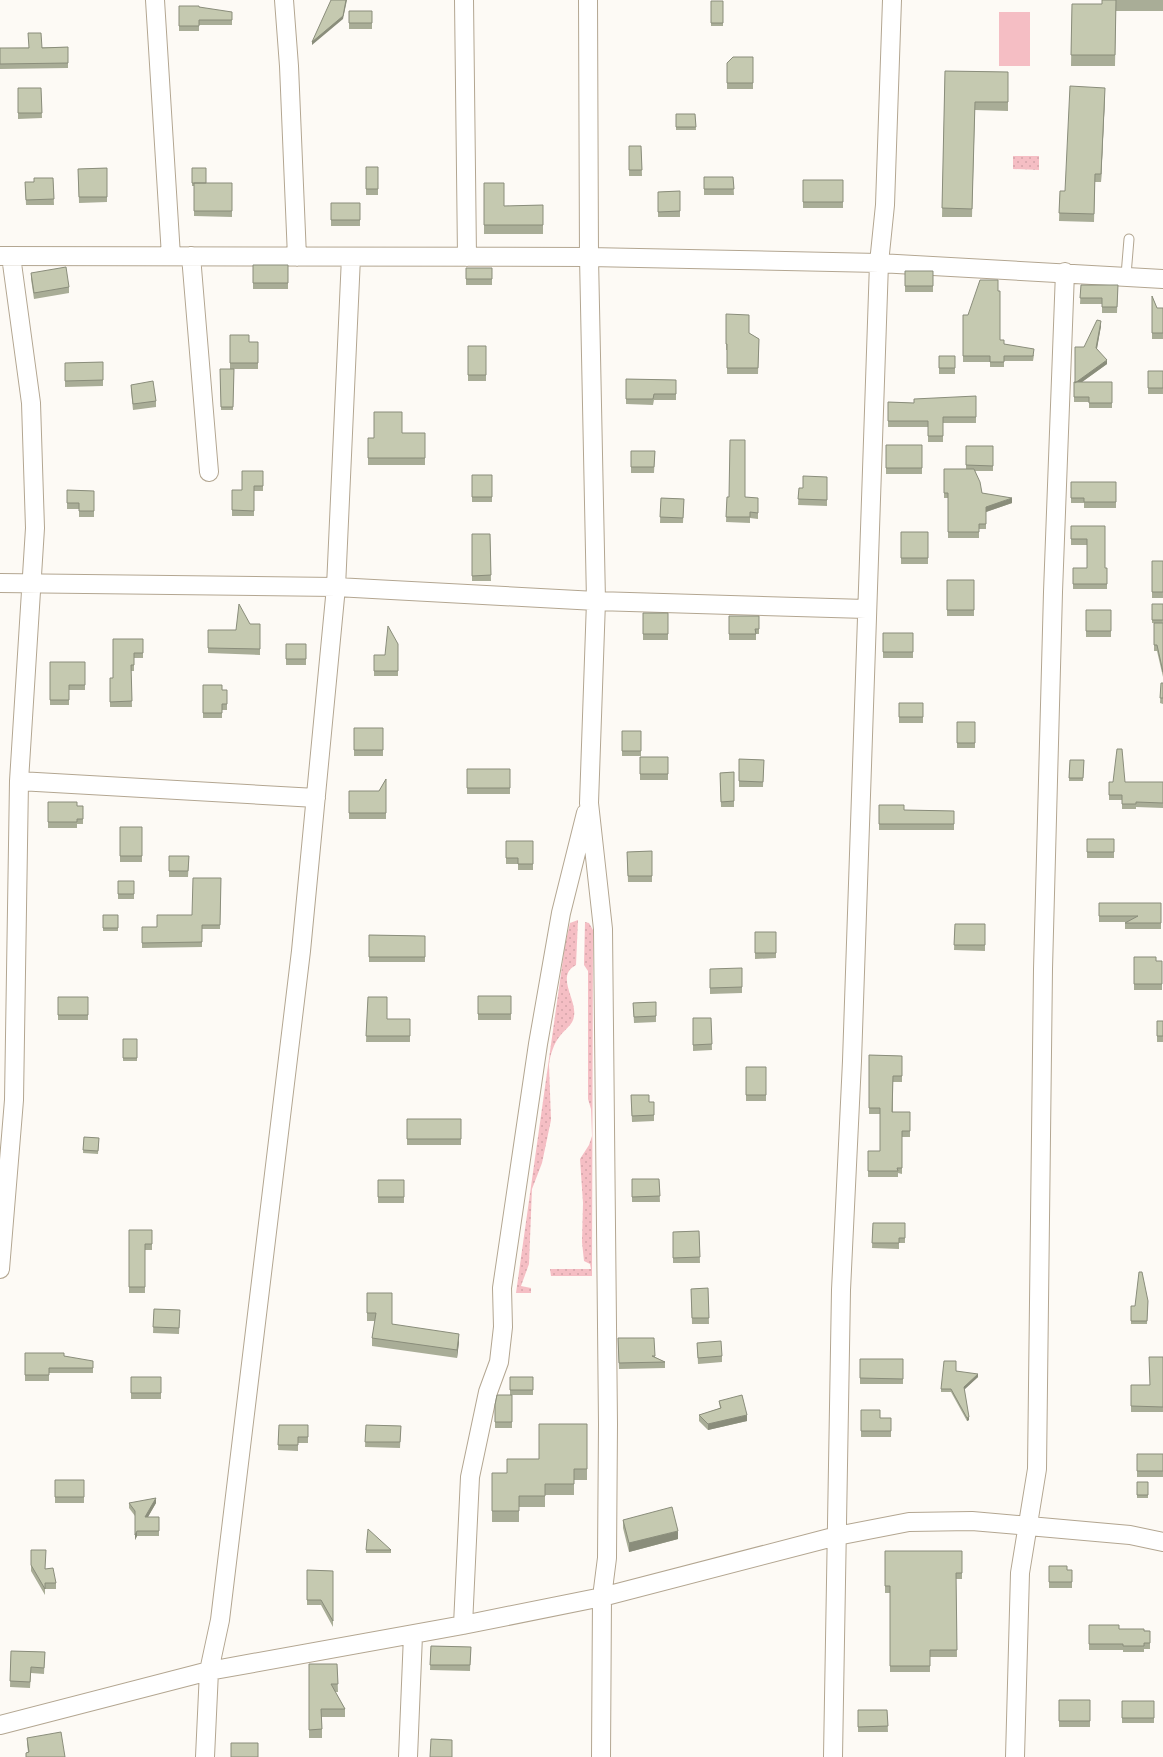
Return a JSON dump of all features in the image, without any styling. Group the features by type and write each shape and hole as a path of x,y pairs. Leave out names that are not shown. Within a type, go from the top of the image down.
{"street":[{"path":"155,0 171,256"},
{"path":"284,0 289,66 297,258"},
{"path":"464,0 467,257"},
{"path":"588,0 589,257 596,601 589,803 603,929 608,1424 607,1558 602,1597 601,1757"},
{"path":"832,1757 841,1290 852,1061 866,609 879,263 885,205 892,0"},
{"path":"0,1269 14,1100 20,781 35,528 31,403 6,256 191,256 297,258 589,257 879,263 1126,275 1163,279"},
{"path":"191,256 209,472"},
{"path":"205,1757 209,1671 220,1620 301,951 316,798 336,587 351,257"},
{"path":"1015,1757 1020,1573 1037,1469 1043,969 1053,592 1065,272"},
{"path":"0,583 336,587 596,601 866,609"},
{"path":"20,781 316,798"},
{"path":"463,1625 470,1477 488,1392 499,1362 503,1328 502,1288 538,1044 561,913 589,803"},
{"path":"0,1725 209,1671 463,1625 602,1597 837,1536 909,1522 972,1521 1130,1535 1163,1542"},
{"path":"408,1757 413,1634"}],"lane":[{"path":"1126,275 1129,239"}],"shaded area":[{"path":"999,12 1030,12 1030,66 999,66"},
{"path":"1013,156 1039,156 1039,170 1013,169"},
{"path":"578,920 576,965 567,975 568,988 573,1002 574,1016 570,1024 556,1042 550,1057 551,1120 542,1163 532,1189 529,1264 521,1286 531,1288 531,1293 516,1293 565,945 570,923"},
{"path":"585,922 589,923 593,930 592,1276 551,1276 550,1269 591,1269 590,1264 584,1261 582,1242 583,1203 580,1159 589,1145 592,1136 591,1109 588,1099 588,971 584,965"}],"building":[{"path":"331,0 346,0 343,16 312,42"},
{"path":"1102,0 1116,0 1115,55 1071,55 1072,4 1102,4"},
{"path":"711,1 723,1 723,23 711,23"},
{"path":"179,6 199,6 232,12 232,20 199,20 199,26 179,26"},
{"path":"349,11 372,11 372,23 349,23"},
{"path":"28,33 41,33 42,48 68,47 68,63 0,64 0,48 29,48"},
{"path":"733,57 753,57 753,83 727,83 727,63"},
{"path":"945,71 1008,72 1008,102 975,102 972,209 942,208"},
{"path":"1070,86 1105,88 1101,174 1095,174 1094,214 1059,213 1060,191 1065,191"},
{"path":"18,88 41,88 42,113 18,113"},
{"path":"676,114 695,114 696,127 676,127"},
{"path":"629,146 641,146 642,170 629,170"},
{"path":"366,167 378,167 378,189 366,189"},
{"path":"107,168 107,197 79,197 78,169"},
{"path":"192,168 206,168 206,183 192,183"},
{"path":"704,177 733,177 734,189 704,189"},
{"path":"34,178 53,178 54,199 26,200 25,182 34,182"},
{"path":"803,180 843,180 843,202 803,202"},
{"path":"194,183 232,183 232,211 194,211"},
{"path":"484,183 504,183 504,206 543,205 543,225 484,225"},
{"path":"680,191 680,211 658,212 658,192"},
{"path":"331,203 360,203 360,220 331,220"},
{"path":"253,265 288,265 288,283 253,283"},
{"path":"66,267 69,287 34,293 31,273"},
{"path":"466,268 492,268 492,279 466,279"},
{"path":"905,271 933,271 933,286 905,286"},
{"path":"980,280 998,280 998,291 1000,291 1000,340 1004,340 1004,344 1034,349 1033,356 1004,356 1004,362 990,362 990,356 963,356 963,315 968,315"},
{"path":"1081,285 1118,285 1117,307 1102,307 1102,298 1080,298"},
{"path":"1152,296 1157,308 1163,308 1163,333 1152,333"},
{"path":"726,314 749,315 749,333 759,339 758,368 727,368"},
{"path":"1097,320 1101,321 1096,348 1107,360 1075,383 1075,347 1084,347"},
{"path":"230,335 249,335 249,342 258,342 258,363 230,363"},
{"path":"468,346 486,346 486,375 468,375"},
{"path":"939,356 955,356 955,368 939,368"},
{"path":"103,362 103,380 65,381 65,363"},
{"path":"220,369 234,369 233,407 221,407"},
{"path":"1148,371 1163,371 1163,388 1148,388"},
{"path":"626,379 676,380 676,394 654,394 653,399 626,399"},
{"path":"153,381 156,401 133,404 131,385"},
{"path":"1074,382 1112,382 1112,403 1089,403 1089,397 1074,397"},
{"path":"976,396 976,417 943,417 943,436 928,436 928,421 888,421 888,402 914,403 914,399"},
{"path":"374,412 402,412 402,433 425,433 425,458 368,458 368,438 374,438"},
{"path":"730,440 745,440 745,497 758,498 758,513 750,512 750,517 726,517 727,497 729,497"},
{"path":"886,445 922,445 922,468 886,468"},
{"path":"966,446 993,446 993,466 966,465"},
{"path":"631,451 655,451 654,467 631,467"},
{"path":"944,469 974,469 980,482 982,493 1012,498 986,507 986,524 979,524 979,532 948,532 948,493 944,493"},
{"path":"242,471 263,471 263,486 254,486 254,511 232,510 232,490 242,490"},
{"path":"472,475 492,475 492,497 472,497"},
{"path":"803,476 827,477 827,500 798,499 799,488 803,488"},
{"path":"1071,482 1116,482 1116,502 1084,502 1084,498 1071,498"},
{"path":"67,490 94,491 94,511 79,511 79,503 67,503"},
{"path":"661,498 684,499 683,518 660,517"},
{"path":"1071,526 1105,526 1105,568 1107,568 1107,584 1073,584 1073,568 1087,568 1087,539 1071,539"},
{"path":"901,532 928,532 928,558 901,558"},
{"path":"472,534 490,534 491,575 472,576"},
{"path":"1152,561 1163,561 1163,592 1152,592"},
{"path":"947,580 974,580 974,610 947,610"},
{"path":"239,604 250,624 260,624 260,649 208,648 208,630 236,630"},
{"path":"1152,604 1163,604 1163,620 1152,620"},
{"path":"1086,610 1111,610 1111,631 1086,631"},
{"path":"643,613 668,613 668,634 643,634"},
{"path":"729,616 759,616 759,629 755,629 756,634 729,634"},
{"path":"1154,623 1163,623 1163,672 1157,645 1154,645"},
{"path":"388,626 398,644 398,671 374,671 374,655 385,655"},
{"path":"883,633 913,633 913,652 883,652"},
{"path":"113,639 143,639 143,653 134,653 134,665 131,665 132,701 110,702 110,678 113,678"},
{"path":"286,644 306,644 306,659 286,659"},
{"path":"50,662 85,662 85,685 69,685 69,700 50,700"},
{"path":"1161,683 1163,683 1163,698 1160,698"},
{"path":"203,685 222,685 222,690 227,690 227,704 222,704 222,713 203,713"},
{"path":"899,703 923,703 923,717 899,717"},
{"path":"957,722 975,722 975,743 957,743"},
{"path":"354,728 383,728 383,750 354,750"},
{"path":"622,731 641,731 641,751 622,751"},
{"path":"1117,749 1122,749 1125,782 1163,782 1163,803 1136,802 1136,804 1122,804 1122,795 1109,795 1109,782 1113,782"},
{"path":"640,757 668,757 668,774 640,774"},
{"path":"739,759 764,760 763,782 739,781"},
{"path":"1070,760 1084,760 1083,778 1069,778"},
{"path":"467,769 510,769 510,788 467,788"},
{"path":"734,772 734,801 721,802 720,773"},
{"path":"386,779 386,813 349,813 349,791 379,791"},
{"path":"48,802 77,802 77,806 83,806 83,819 77,819 77,822 48,822"},
{"path":"879,805 904,805 904,810 954,811 954,824 879,824"},
{"path":"120,827 142,827 142,856 120,856"},
{"path":"1087,839 1114,839 1114,852 1087,852"},
{"path":"506,841 533,841 533,864 518,864 518,858 506,858"},
{"path":"652,851 652,876 628,876 627,852"},
{"path":"169,856 189,856 188,871 169,871"},
{"path":"193,878 221,878 220,925 202,925 202,942 142,943 142,927 157,927 157,915 192,915"},
{"path":"118,881 134,881 134,894 118,894"},
{"path":"1099,903 1161,903 1161,923 1125,923 1138,916 1099,916"},
{"path":"103,915 118,915 118,928 103,928"},
{"path":"955,924 985,924 985,945 954,945"},
{"path":"755,932 776,932 776,953 755,953"},
{"path":"369,935 425,936 425,957 369,957"},
{"path":"1134,957 1156,957 1156,961 1162,961 1162,984 1134,984"},
{"path":"742,968 742,987 710,988 710,969"},
{"path":"478,996 511,996 511,1014 478,1014"},
{"path":"58,997 88,997 88,1015 58,1015"},
{"path":"368,997 387,997 387,1019 410,1019 410,1036 366,1036"},
{"path":"656,1002 656,1016 634,1017 633,1003"},
{"path":"693,1018 711,1018 712,1044 693,1045"},
{"path":"1157,1021 1163,1021 1163,1036 1157,1036"},
{"path":"123,1039 137,1039 137,1058 123,1058"},
{"path":"869,1055 902,1056 902,1076 893,1076 892,1112 910,1112 910,1131 902,1131 902,1168 897,1168 898,1171 868,1171 868,1151 880,1151 880,1108 869,1108"},
{"path":"746,1067 766,1067 766,1095 746,1095"},
{"path":"631,1095 649,1095 649,1102 654,1102 654,1115 632,1116"},
{"path":"407,1119 461,1119 461,1139 407,1139"},
{"path":"84,1137 99,1138 98,1151 83,1150"},
{"path":"632,1179 659,1179 660,1196 632,1197"},
{"path":"378,1180 404,1180 404,1197 378,1197"},
{"path":"873,1223 905,1223 905,1238 899,1238 899,1243 872,1243"},
{"path":"129,1230 152,1230 152,1244 145,1244 145,1287 129,1287"},
{"path":"699,1231 700,1257 673,1258 673,1232"},
{"path":"1139,1272 1142,1272 1148,1301 1147,1321 1131,1321 1131,1306 1135,1306"},
{"path":"708,1288 709,1318 692,1318 691,1289"},
{"path":"367,1293 392,1293 392,1324 459,1334 457,1350 372,1338 376,1313 367,1313"},
{"path":"154,1309 180,1310 179,1328 153,1327"},
{"path":"618,1338 654,1338 655,1356 652,1356 665,1362 619,1363"},
{"path":"721,1341 722,1356 698,1358 697,1343"},
{"path":"25,1353 64,1353 64,1356 93,1361 93,1368 49,1368 49,1375 25,1375"},
{"path":"1149,1357 1163,1357 1163,1407 1131,1406 1131,1385 1150,1385"},
{"path":"860,1359 903,1359 903,1379 860,1378"},
{"path":"944,1361 956,1361 956,1371 978,1374 964,1387 969,1417 967,1418 951,1389 941,1389"},
{"path":"131,1377 161,1377 161,1393 131,1393"},
{"path":"510,1377 533,1377 533,1390 510,1390"},
{"path":"497,1395 512,1395 512,1422 495,1422 495,1405"},
{"path":"742,1395 747,1415 708,1424 699,1415 721,1408 719,1401"},
{"path":"861,1410 880,1410 880,1418 891,1418 891,1431 861,1431"},
{"path":"539,1424 587,1424 587,1469 574,1469 574,1484 545,1484 545,1496 519,1496 519,1511 492,1511 492,1473 507,1473 507,1459 539,1459"},
{"path":"279,1425 308,1425 308,1437 298,1437 298,1445 278,1445"},
{"path":"366,1425 401,1426 400,1442 365,1442"},
{"path":"1137,1454 1163,1454 1163,1471 1137,1471"},
{"path":"55,1480 84,1480 84,1497 55,1497"},
{"path":"1137,1482 1148,1482 1148,1495 1137,1495"},
{"path":"156,1498 145,1517 159,1517 159,1531 137,1531 135,1535 135,1511 129,1503"},
{"path":"672,1507 678,1531 629,1543 623,1520"},
{"path":"368,1529 391,1550 366,1550"},
{"path":"31,1550 46,1550 45,1569 53,1568 56,1583 45,1583 45,1589 31,1565"},
{"path":"885,1551 962,1551 962,1573 956,1573 957,1650 930,1650 930,1666 890,1666 890,1586 885,1586"},
{"path":"1049,1566 1067,1566 1067,1570 1072,1570 1072,1582 1049,1582"},
{"path":"307,1570 333,1571 333,1621 321,1600 307,1600"},
{"path":"1089,1625 1119,1625 1119,1629 1144,1629 1144,1631 1150,1631 1150,1643 1144,1643 1144,1646 1123,1646 1123,1644 1089,1644"},
{"path":"431,1646 471,1647 470,1665 430,1665"},
{"path":"11,1651 45,1652 44,1668 31,1667 30,1682 10,1681"},
{"path":"309,1664 337,1664 338,1684 331,1684 345,1709 321,1709 322,1729 309,1730"},
{"path":"1059,1700 1090,1700 1090,1721 1059,1721"},
{"path":"1122,1701 1154,1701 1154,1718 1122,1718"},
{"path":"858,1710 887,1710 888,1726 858,1727"},
{"path":"61,1732 65,1757 26,1757 26,1753 29,1752 27,1738"},
{"path":"431,1739 452,1740 452,1757 430,1757"},
{"path":"231,1743 258,1743 258,1757 231,1757"}]}
